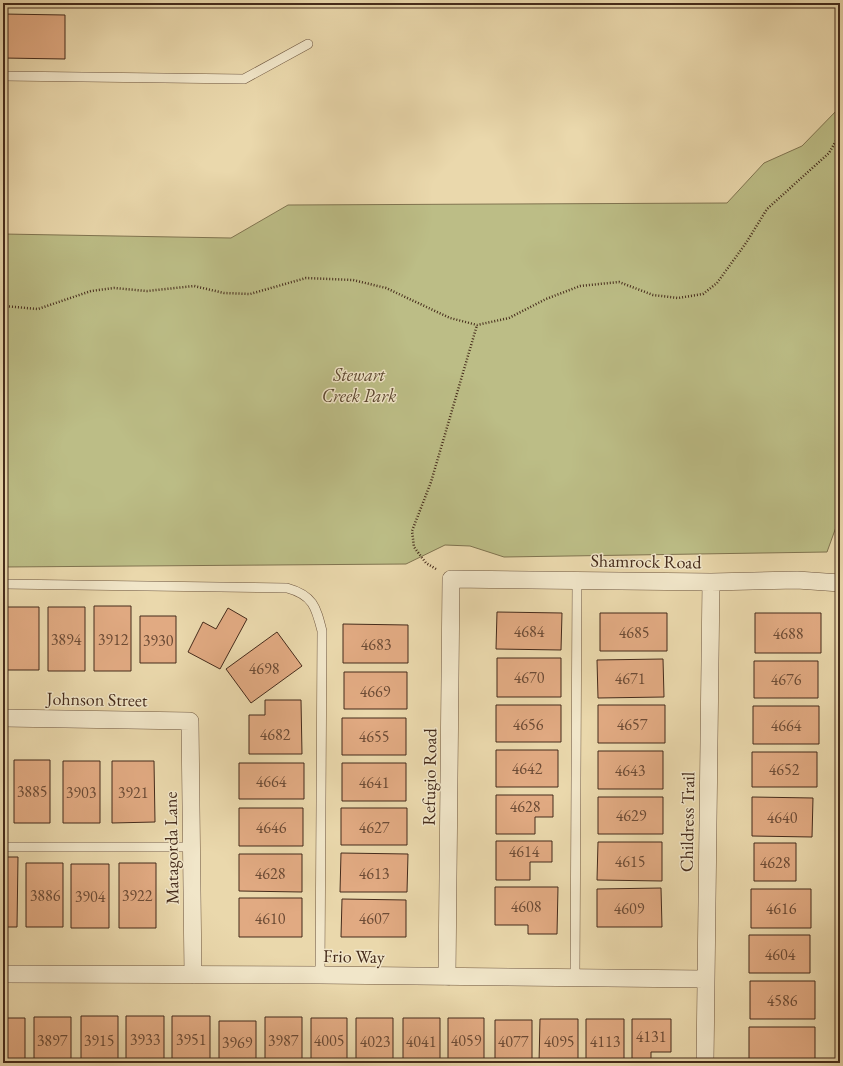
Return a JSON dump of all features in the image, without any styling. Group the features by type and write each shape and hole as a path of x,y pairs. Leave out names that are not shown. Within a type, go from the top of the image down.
{"street":[{"name":"Shamrock Road","path":"451,578 710,582 797,580 840,583"},
{"name":"Refugio Road","path":"447,977 451,578"},
{"name":"Childress Trail","path":"705,1063 710,582"},
{"name":"Johnson Street","path":"3,718 190,721"},
{"name":"Matagorda Lane","path":"190,721 193,975"},
{"name":"Frio Way","path":"3,974 320,975 705,979"}],"lane":[{"path":"3,76 244,79 308,44"},
{"path":"575,978 577,580"},
{"path":"3,584 287,588 300,591 309,598 315,606 322,631 320,975"},
{"path":"3,847 191,848"}],"path":[{"path":"3,306 38,309 92,290 114,288 147,291 194,286 224,292 250,294 306,278 353,280 386,288 450,318 477,325 509,318 546,299 580,286 619,282 653,295 678,298 703,294 717,283 746,243 767,208 829,153 840,134"},
{"path":"451,578 426,563 414,547 412,531 431,482 477,325"}],"green space":[{"name":"Stewart Creek Park","path":"840,51 840,516 827,552 504,557 470,546 445,545 406,564 3,567 3,234 231,238 288,205 727,203 764,163 802,146 839,108"}],"building":[{"path":"3,14 65,15 65,59 3,58"},
{"path":"94,606 131,606 131,671 94,671"},
{"path":"3,607 39,607 39,670 3,670"},
{"path":"48,607 85,607 85,671 48,671"},
{"path":"228,608 247,619 220,669 188,652 203,622 216,629"},
{"path":"497,612 562,613 561,650 496,649"},
{"path":"600,613 667,613 667,651 600,651"},
{"path":"755,613 821,613 821,653 755,653"},
{"path":"140,616 176,616 176,663 140,663"},
{"path":"343,624 408,625 408,663 343,663"},
{"path":"277,632 302,666 251,703 226,669"},
{"path":"497,658 561,658 561,697 497,697"},
{"path":"663,659 664,697 598,698 597,660"},
{"path":"754,661 818,661 818,698 754,698"},
{"path":"344,672 407,672 407,709 344,709"},
{"path":"265,700 301,700 302,754 249,754 249,715 265,715"},
{"path":"496,705 561,705 561,742 496,742"},
{"path":"598,705 665,705 665,743 598,743"},
{"path":"753,706 819,706 819,744 753,744"},
{"path":"342,718 406,718 406,755 342,755"},
{"path":"496,750 558,750 558,787 496,787"},
{"path":"598,751 663,751 663,789 598,789"},
{"path":"752,752 817,752 817,787 752,787"},
{"path":"14,760 50,760 50,823 14,823"},
{"path":"63,761 100,761 100,823 63,823"},
{"path":"112,761 154,761 155,822 112,823"},
{"path":"239,763 304,763 304,799 239,799"},
{"path":"342,763 406,763 406,801 342,801"},
{"path":"496,795 553,795 553,817 535,817 535,834 496,834"},
{"path":"598,797 663,797 663,834 598,834"},
{"path":"752,797 813,798 812,837 752,836"},
{"path":"239,808 303,808 303,846 239,846"},
{"path":"341,808 407,808 407,845 341,845"},
{"path":"496,841 552,841 552,862 530,862 530,880 496,880"},
{"path":"598,842 662,842 662,881 597,880"},
{"path":"754,843 796,843 796,881 754,881"},
{"path":"341,853 408,854 407,892 340,892"},
{"path":"239,854 302,854 302,892 239,891"},
{"path":"3,857 18,857 17,927 3,927"},
{"path":"26,863 63,863 63,927 26,927"},
{"path":"119,863 156,863 156,928 119,928"},
{"path":"71,864 109,864 109,928 71,928"},
{"path":"495,887 558,887 557,934 528,934 528,925 495,925"},
{"path":"661,888 662,927 597,927 597,889"},
{"path":"751,889 811,889 811,928 751,928"},
{"path":"239,898 302,898 302,937 239,937"},
{"path":"342,899 406,900 406,937 341,937"},
{"path":"749,935 810,935 810,973 749,973"},
{"path":"750,981 815,981 815,1019 750,1019"},
{"path":"81,1016 118,1016 118,1063 81,1063"},
{"path":"126,1016 164,1016 164,1063 126,1063"},
{"path":"172,1016 210,1016 210,1063 172,1063"},
{"path":"34,1017 71,1017 71,1063 34,1063"},
{"path":"265,1017 302,1017 302,1063 265,1063"},
{"path":"3,1018 25,1018 25,1063 3,1063"},
{"path":"311,1018 347,1018 347,1063 311,1063"},
{"path":"356,1018 393,1018 393,1063 356,1063"},
{"path":"403,1018 440,1018 440,1063 403,1063"},
{"path":"448,1018 484,1018 484,1063 448,1063"},
{"path":"540,1019 578,1019 578,1063 539,1063"},
{"path":"586,1019 624,1019 624,1063 586,1063"},
{"path":"632,1019 671,1019 671,1052 651,1052 651,1063 632,1063"},
{"path":"495,1020 532,1020 532,1063 495,1063"},
{"path":"219,1021 256,1021 256,1063 219,1063"},
{"path":"749,1027 815,1027 815,1063 749,1063"}]}
